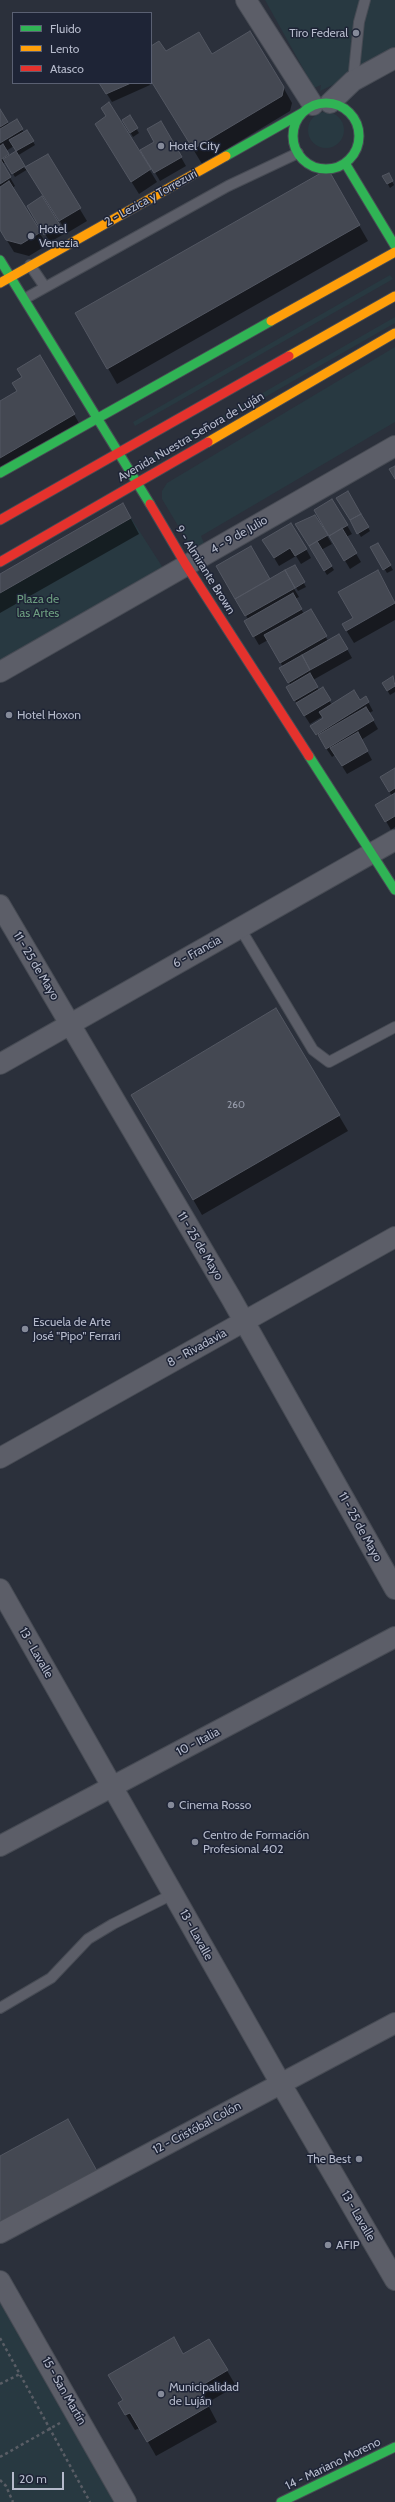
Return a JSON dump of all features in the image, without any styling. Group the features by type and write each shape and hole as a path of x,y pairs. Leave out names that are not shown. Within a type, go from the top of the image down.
{"street":[{"path":"246,0 315,107"},
{"name":"2 - Lezica y Torrezuri","path":"0,284 30,265 315,107 353,81 395,58"},
{"path":"315,107 345,109 356,120 360,136 356,151 346,163 330,169 315,167 298,153 293,133 315,107"},
{"path":"346,163 395,246"},
{"path":"0,474 98,417 395,252"},
{"name":"9 - Almirante Brown","path":"0,260 26,298 120,452 186,565 372,852 395,890"},
{"name":"Avenida Nuestra Señora de Luján","path":"0,520 395,296"},
{"name":"Avenida Nuestra Señora de Luján","path":"0,562 395,333"},
{"name":"4 - 9 de Julio","path":"0,672 395,446"},
{"name":"6 - Francia","path":"0,1064 395,840"},
{"name":"11 - 25 de Mayo","path":"0,905 245,1322 395,1589"},
{"name":"8 - Rivadavia","path":"0,1458 395,1238"},
{"name":"13 - Lavalle","path":"0,1589 281,2084 395,2280"},
{"name":"10 - Italia","path":"0,1846 395,1637"},
{"name":"12 - Cristóbal Colón","path":"0,2233 395,2023"},
{"name":"15 - San Martín","path":"0,2281 78,2413 126,2502"},
{"name":"14 - Mariano Moreno","path":"280,2502 395,2447"}],"lane":[{"path":"353,81 359,22 365,0"},
{"path":"26,298 228,186 298,153"},
{"path":"30,265 45,287"},
{"path":"240,928 313,1050 329,1062 395,1027"},
{"path":"0,2008 51,1978 88,1939 113,1924 173,1894"}],"path":[{"path":"0,2338 90,2502"},
{"path":"0,2384 20,2374"},
{"path":"0,2457 78,2413"},
{"path":"0,2480 6,2486 13,2502"}],"green space":[{"path":"265,0 395,0 395,47 375,57 373,66 320,91 321,85 314,88"},
{"path":"330,112 339,117 343,123 343,137 339,143 330,148 322,148 313,143 309,137 308,126 313,117 319,113"},
{"path":"390,275 393,279 135,426 133,422"},
{"path":"395,317 395,323 153,461 151,457"},
{"path":"395,347 395,422 201,536 206,548 198,552 192,549 162,499 162,491 167,483"},
{"name":"Plaza de las Artes","path":"131,518 163,568 0,662 0,593"},
{"path":"0,2300 116,2502 0,2502"}],"building":[{"path":"250,31 284,87 282,96 193,149 152,83 152,45 159,41 166,51 199,32 212,54"},
{"path":"100,84 129,84 106,94"},
{"path":"109,102 151,169 131,182 95,124 106,116 101,108"},
{"path":"0,109 8,122 0,127"},
{"path":"130,115 138,128 130,133 122,120"},
{"path":"17,119 23,129 0,143 0,129"},
{"name":"Hotel City","path":"161,121 182,157 154,173 140,150 154,142 147,129"},
{"path":"27,130 34,141 16,151 9,140"},
{"path":"3,144 9,154 0,160 0,146"},
{"path":"16,151 25,166 12,174 3,159"},
{"path":"48,154 81,208 59,221 25,167"},
{"path":"1,160 11,177 0,184 0,161"},
{"path":"328,169 360,225 107,369 75,313"},
{"path":"389,173 393,181 387,184 382,176"},
{"path":"9,181 41,232 21,244 6,240 0,230 0,187"},
{"path":"42,196 60,225 44,235 27,206"},
{"path":"40,355 75,414 0,458 0,401 17,391 12,383 22,377 17,369"},
{"path":"395,466 395,479 389,469"},
{"path":"348,491 361,514 350,520 336,498"},
{"path":"332,499 348,525 329,536 314,510"},
{"path":"123,503 131,518 0,593 0,574"},
{"path":"361,514 369,527 357,534 350,520"},
{"path":"315,515 328,535 309,546 295,524"},
{"path":"291,523 307,549 295,556 290,548 274,558 262,540"},
{"path":"342,528 357,553 344,561 329,536"},
{"path":"317,541 332,566 324,571 309,546"},
{"path":"378,543 391,565 383,570 370,547"},
{"path":"251,546 270,579 235,599 216,566"},
{"path":"295,565 305,582 295,588 285,570"},
{"path":"285,570 295,588 245,616 235,599"},
{"path":"378,570 395,603 346,631 342,624 353,618 338,592"},
{"path":"293,593 302,609 253,637 244,621"},
{"path":"311,609 327,636 280,663 264,635"},
{"path":"339,634 348,649 310,670 302,655"},
{"path":"302,655 310,670 288,683 279,668"},
{"path":"310,673 318,687 294,701 286,687"},
{"path":"393,676 395,686 387,691 382,683"},
{"path":"323,687 331,700 304,716 296,703"},
{"path":"354,690 360,700 366,696 369,702 316,735 310,726 323,718 319,712"},
{"path":"366,707 374,720 326,749 318,735"},
{"path":"358,732 368,751 342,766 330,748"},
{"path":"395,768 395,788 389,792 380,777"},
{"path":"395,793 395,816 385,822 375,805"},
{"path":"276,1008 340,1115 193,1200 131,1095"},
{"path":"68,2119 97,2171 0,2222 0,2156"},
{"name":"Municipalidad de Luján","path":"174,2337 183,2354 209,2339 228,2370 199,2387 209,2406 147,2442 130,2413 125,2415 118,2403 123,2400 108,2375"}],"traffic: fast":[{"path":"326,103 339,106 349,113 356,123 359,136 356,149 349,159 339,166 326,169 313,166 303,159 296,149 293,136 296,123 303,113 313,106 326,103"},
{"path":"226,156 302,113"},
{"path":"345,163 395,246"},
{"path":"0,260 150,504"},
{"path":"0,473 271,321"},
{"path":"309,756 395,890"},
{"path":"281,2502 395,2447"}],"traffic: slow":[{"path":"0,283 226,156"},
{"path":"271,321 395,252"},
{"path":"289,356 395,296"},
{"path":"208,442 395,333"}],"traffic: jam":[{"path":"0,520 289,356"},
{"path":"0,562 208,442"},
{"path":"150,504 186,565 309,756"}],"place":[{"name":"Tiro Federal","path":"356,33"},
{"name":"Hotel City","path":"161,146"},
{"name":"Hotel Venezia","path":"31,236"},
{"name":"Hotel Hoxon","path":"9,715"},
{"name":"Escuela de Arte José \"Pipo\" Ferrari","path":"25,1329"},
{"name":"Cinema Rosso","path":"171,1805"},
{"name":"Centro de Formación Profesional 402","path":"195,1842"},
{"name":"The Best","path":"359,2159"},
{"name":"AFIP","path":"328,2245"},
{"name":"Municipalidad de Luján","path":"161,2394"}]}
